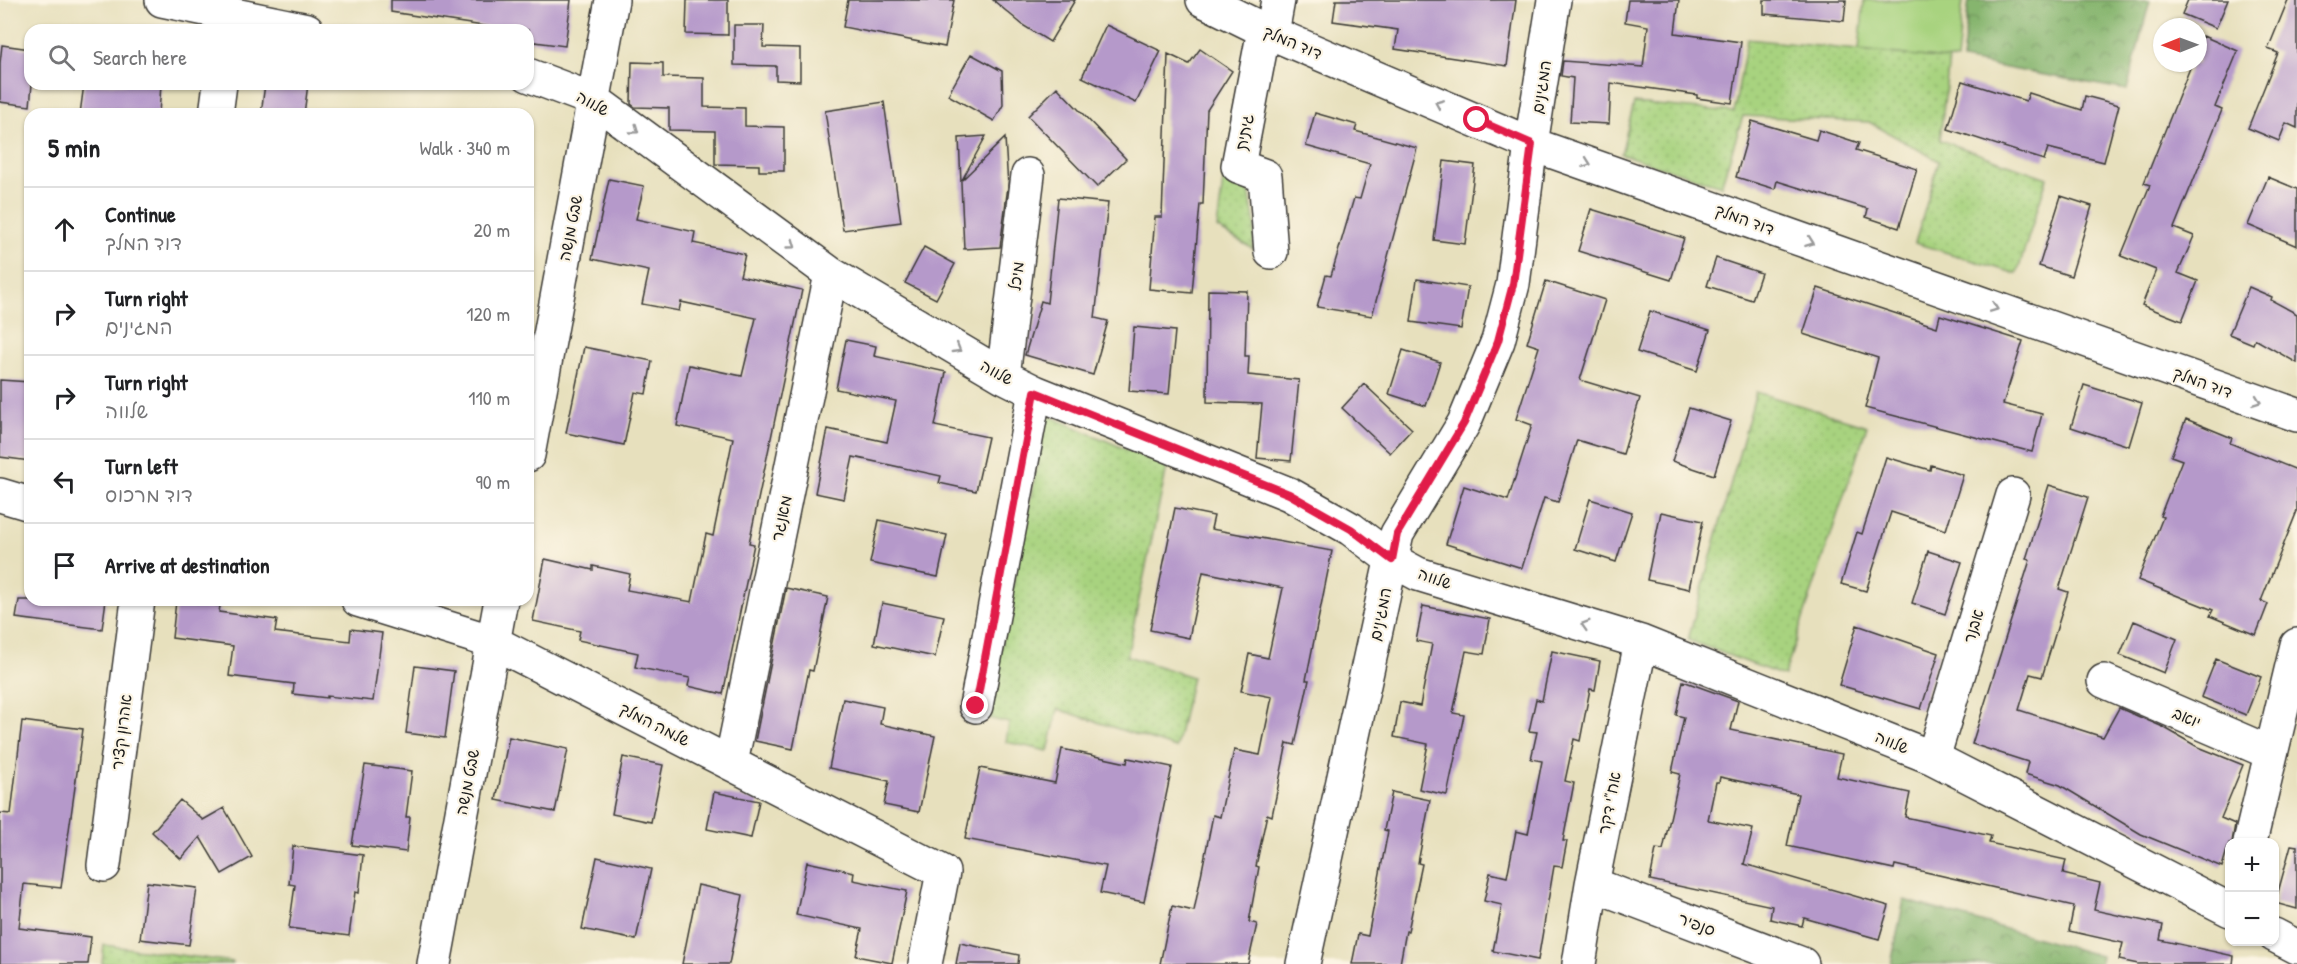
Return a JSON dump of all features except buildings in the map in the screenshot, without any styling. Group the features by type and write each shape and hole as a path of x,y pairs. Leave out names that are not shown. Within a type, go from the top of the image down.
{"street":[{"path":"162,0 228,22 248,24"},
{"name":"שבט מנשה","path":"534,423 612,0"},
{"name":"דוד המלך","path":"1203,0 1268,32 1532,144 2297,415"},
{"path":"1268,32 1278,0"},
{"name":"המגינים","path":"1303,964 1397,534 1464,423 1498,341 1513,284 1554,0"},
{"name":"גיתית","path":"1268,32 1238,166 1264,176 1271,252"},
{"name":"שלווה","path":"534,77 594,100 831,274 1003,376 1035,392 1289,494 1351,529 1392,560 1418,574 1641,642 1933,758 2225,908"},
{"path":"217,108 219,90"},
{"name":"מיכל","path":"1003,376 1028,176"},
{"name":"מאנגר","path":"731,763 831,274"},
{"path":"976,706 1035,392"},
{"path":"0,495 24,502"},
{"name":"אבנר","path":"1933,758 2013,495"},
{"name":"אהרון קציר","path":"104,865 137,606"},
{"name":"שלמה המלך","path":"377,606 493,642 943,872 925,964"},
{"name":"שבט מנשה","path":"434,964 500,606"},
{"name":"אח\"י דקר","path":"1579,964 1592,884 1641,642"},
{"path":"2251,838 2297,645"},
{"name":"יואב","path":"2104,681 2271,753"},
{"name":"סנפיר","path":"1592,884 1802,964"},
{"path":"2279,938 2297,947"}],"green space":[{"path":"1864,0 1963,0 1957,60 1859,50"},
{"path":"1969,0 2150,0 2127,90 1962,60"},
{"path":"1747,39 1949,59 1940,140 2047,178 2017,274 1915,243 1939,161 1869,122 1743,116 1721,186 1621,154 1634,103 1734,112"},
{"path":"1224,174 1247,181 1255,224 1253,249 1217,228"},
{"path":"1756,392 1867,426 1784,676 1688,640"},
{"path":"1047,415 1167,467 1127,656 1192,677 1176,748 1058,709 1048,751 1006,742 1009,723 987,718"},
{"path":"1904,900 2101,956 2100,964 1891,964"},
{"path":"104,945 233,962 233,964 102,964"}],"route":[{"path":"976,706 1035,392 1289,494 1351,529 1392,560 1397,534 1464,423 1498,341 1513,284 1532,144 1477,120"}]}
